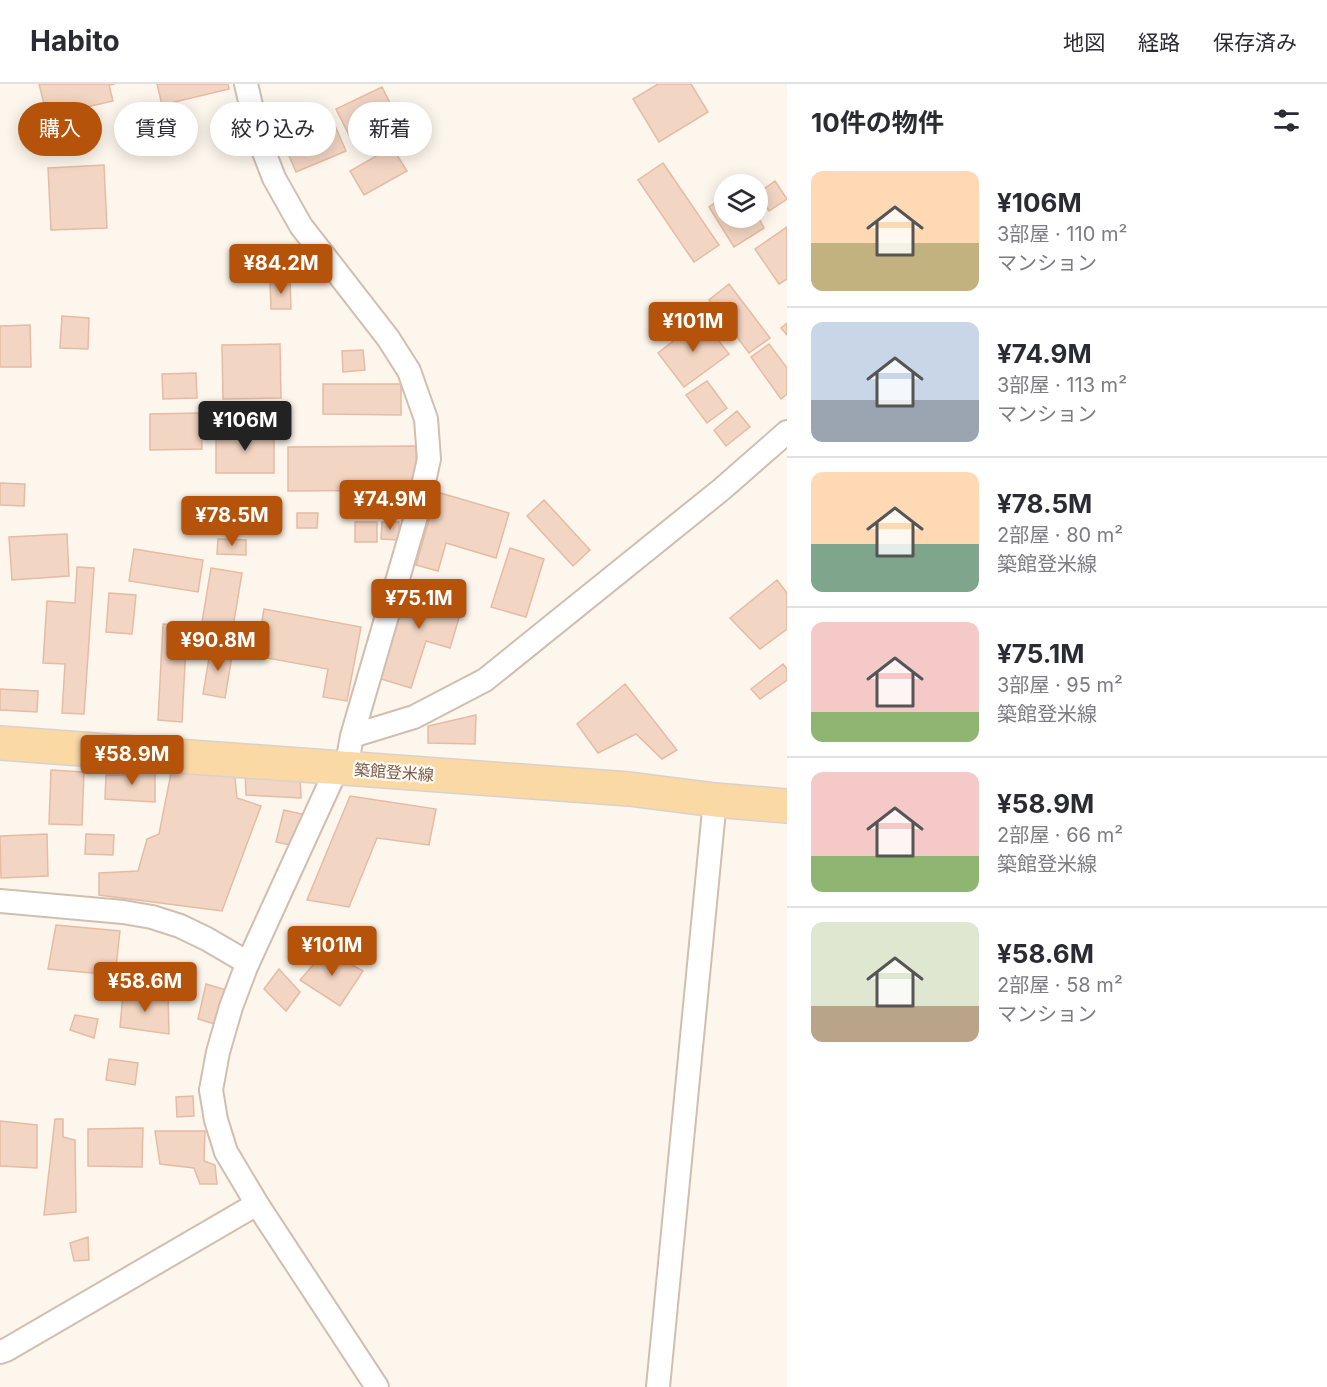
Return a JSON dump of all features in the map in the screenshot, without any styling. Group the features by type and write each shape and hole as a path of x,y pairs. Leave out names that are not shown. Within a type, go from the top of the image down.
{"main road":[{"name":"築館登米線","path":"0,742 629,789 787,806"}],"street":[{"path":"246,84 259,139 274,178 302,226 388,338 409,371 426,419 429,459 417,513 342,769 248,963 231,1007 218,1052 211,1090 216,1120 226,1152 257,1204 377,1387"},
{"path":"352,736 414,717 485,680 722,489 787,432"},
{"path":"658,1387 716,800"},
{"path":"0,901 123,912 152,917 180,926 248,963"},
{"path":"0,1352 58,1321 257,1204"}],"building":[{"path":"39,84 115,84 109,85 113,101 102,104 44,102"},
{"path":"157,84 228,84 229,89 175,102 161,102"},
{"path":"658,84 691,84 708,112 659,142 633,99"},
{"path":"382,87 390,102 351,102"},
{"path":"348,103 348,133 336,109"},
{"path":"336,128 346,151 336,155"},
{"path":"289,156 334,156 296,172"},
{"path":"376,156 398,156 407,171 364,195 350,171"},
{"path":"663,163 719,245 694,262 638,180"},
{"path":"104,165 107,228 51,230 48,168"},
{"path":"775,181 787,199 769,211 768,209 768,186"},
{"path":"714,204 714,215 709,207"},
{"path":"787,227 787,279 779,284 755,249"},
{"path":"722,228 764,228 734,247"},
{"path":"290,280 291,309 271,309 270,281"},
{"path":"729,284 770,338 749,353 709,300"},
{"path":"62,316 89,318 88,349 60,348"},
{"path":"702,319 729,354 684,387 658,353"},
{"path":"787,323 787,335 781,328"},
{"path":"30,325 31,367 0,367 0,326"},
{"path":"280,344 281,398 223,399 222,345"},
{"path":"769,344 787,368 787,394 781,399 751,357"},
{"path":"363,350 365,370 343,372 342,351"},
{"path":"196,373 197,398 163,399 162,374"},
{"path":"707,381 727,408 707,423 686,395"},
{"path":"323,384 401,384 401,415 323,414"},
{"path":"737,411 750,427 726,446 714,430"},
{"path":"201,413 202,449 150,450 150,414"},
{"path":"216,432 274,432 274,473 216,473"},
{"path":"416,446 417,490 288,491 288,447"},
{"path":"0,483 25,484 24,506 0,505"},
{"path":"437,492 509,513 496,558 446,543 438,571 416,565"},
{"path":"544,500 590,550 573,566 527,516"},
{"path":"297,513 318,513 317,528 297,528"},
{"path":"220,516 246,516 246,533 220,532"},
{"path":"355,522 377,522 377,542 355,542"},
{"path":"382,522 399,522 399,540 381,539"},
{"path":"67,534 69,576 12,580 9,537"},
{"path":"218,539 246,540 246,555 217,554"},
{"path":"510,548 544,559 526,617 491,607"},
{"path":"134,549 203,560 198,592 129,581"},
{"path":"77,567 94,568 84,714 62,713 65,664 43,663 47,601 75,603"},
{"path":"211,568 242,573 231,639 200,634"},
{"path":"408,580 465,598 450,648 426,641 411,688 378,678"},
{"path":"777,580 787,593 787,629 760,649 730,618"},
{"path":"109,593 136,595 132,634 106,632"},
{"path":"264,609 361,627 347,701 323,697 328,669 256,656"},
{"path":"163,624 187,625 182,722 158,720"},
{"path":"211,646 233,650 225,698 203,694"},
{"path":"783,664 787,669 787,680 760,699 751,689"},
{"path":"625,684 677,750 662,759 636,734 598,753 577,724"},
{"path":"0,689 38,691 37,712 0,710"},
{"path":"476,715 475,744 428,743 428,726"},
{"path":"173,763 213,769 235,778 237,798 261,806 222,911 99,895 99,873 138,871 147,839 159,834"},
{"path":"125,767 155,771 155,802 105,799 106,775 124,775"},
{"path":"51,770 84,772 82,825 49,824"},
{"path":"245,771 300,775 301,798 246,795"},
{"path":"350,796 436,809 429,845 377,838 349,907 307,900"},
{"path":"284,810 306,815 294,846 276,842"},
{"path":"47,834 48,876 1,878 0,836"},
{"path":"86,834 114,835 113,855 85,854"},
{"path":"56,925 120,931 115,975 48,969"},
{"path":"326,950 363,971 340,1006 300,980"},
{"path":"279,969 300,992 286,1011 264,989"},
{"path":"206,984 226,990 215,1024 198,1019"},
{"path":"123,993 168,996 169,1034 120,1027"},
{"path":"75,1015 98,1019 94,1038 70,1030"},
{"path":"109,1059 138,1063 135,1085 106,1080"},
{"path":"193,1096 194,1116 177,1117 176,1097"},
{"path":"55,1119 63,1119 63,1137 75,1140 76,1212 44,1215"},
{"path":"0,1121 37,1125 37,1168 0,1166"},
{"path":"143,1128 142,1167 88,1166 88,1129"},
{"path":"155,1131 205,1131 204,1161 215,1165 217,1184 200,1184 194,1168 160,1164"},
{"path":"88,1237 89,1260 74,1261 70,1243"}]}
